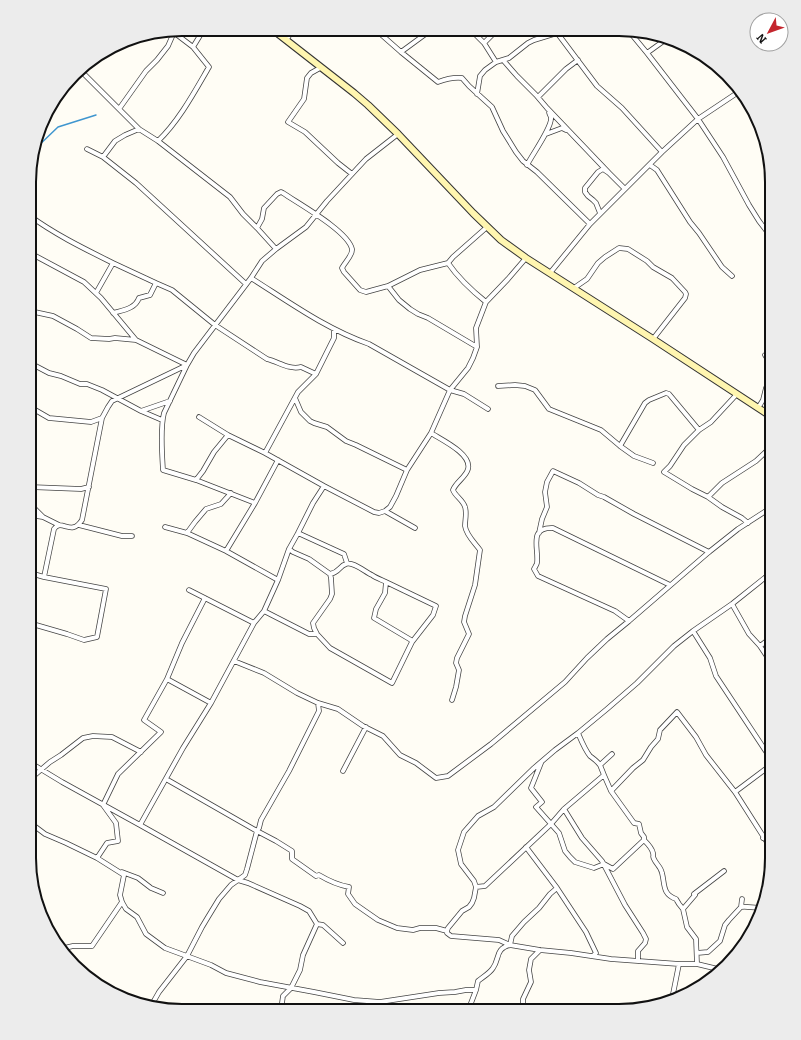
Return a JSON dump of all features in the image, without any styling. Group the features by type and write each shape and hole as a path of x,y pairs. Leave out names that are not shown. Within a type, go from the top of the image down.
{"main road":[{"path":"281,36 359,97 398,134 501,240 526,258 765,412"}],"street":[{"path":"119,109 146,71 168,46 172,36"},
{"path":"158,141 174,123 209,67 194,47 180,36"},
{"path":"194,47 200,36"},
{"path":"286,40 289,36"},
{"path":"383,36 438,82 454,77 462,78 492,107 503,131 516,152 527,165 537,172 590,224"},
{"path":"401,52 423,36"},
{"path":"476,36 484,43 496,62"},
{"path":"484,43 491,36"},
{"path":"477,94 480,76 485,70 496,62 509,58 528,43 545,36"},
{"path":"559,36 597,86 622,108 662,152"},
{"path":"633,36 698,119 723,157 756,216 765,228"},
{"path":"647,53 662,43"},
{"path":"503,60 547,108 626,189"},
{"path":"538,97 566,69 578,60"},
{"path":"320,68 306,78 304,99 288,122 306,132 338,163 352,174"},
{"path":"84,74 139,129 158,141 230,197 243,214 276,249"},
{"path":"550,273 600,213 662,152 698,119 735,93"},
{"path":"527,165 531,156 546,134 551,118 547,108"},
{"path":"546,134 562,128 568,130"},
{"path":"103,157 115,141 139,129"},
{"path":"255,503 196,480 163,470 162,420 164,413 171,401 186,365 262,261 311,223 316,214 366,159 398,134"},
{"path":"87,148 103,157 136,183 246,284"},
{"path":"650,165 656,170 724,270 732,276"},
{"path":"600,213 596,203 585,192 585,188 600,170 609,173"},
{"path":"257,228 262,219 264,208 277,194 281,192 284,193 322,217 325,221 336,228 350,244 352,249 351,254 342,268 360,290 366,292 388,286 420,270 448,264 453,257 487,227"},
{"path":"36,220 64,238 113,263 172,290 215,326 267,359 286,366 301,367 316,374"},
{"path":"574,288 587,279 598,262 619,248 628,249 647,261 653,267 672,278 686,294 685,298 653,339"},
{"path":"36,256 84,282 101,298 136,340"},
{"path":"198,417 228,435 265,453 374,512 379,513 385,511 390,507 407,470 431,433 450,390 468,368 473,358 477,347 476,328 486,302 526,258"},
{"path":"96,293 113,263"},
{"path":"448,264 464,284 486,302"},
{"path":"251,278 322,323 357,340 369,344 450,390 464,394 488,409"},
{"path":"113,313 131,308 139,298 150,295 156,283"},
{"path":"388,286 399,300 410,309 477,347"},
{"path":"36,312 53,316 91,338 136,340 186,365"},
{"path":"265,453 298,392 316,374 330,349 334,338 334,329"},
{"path":"36,366 49,373 102,390 113,399 119,399 186,365"},
{"path":"498,386 526,386 536,390 549,408 601,430 634,456 653,463"},
{"path":"758,408 763,400 765,392"},
{"path":"620,446 645,403 666,393 669,394 699,430"},
{"path":"737,394 711,422 699,430 684,445 670,466 664,472 708,497 748,523"},
{"path":"295,398 301,412 310,421 327,427 346,441 407,470"},
{"path":"36,516 43,517 59,525 71,528 79,525 82,520 88,494 102,418 113,399"},
{"path":"119,399 162,420"},
{"path":"141,411 171,401"},
{"path":"36,410 49,418 91,422 102,418"},
{"path":"431,433 448,443 466,458 468,468 466,474 454,486 453,490 454,494 462,501 466,510 465,526 467,532 480,550 475,585 464,622 468,634 457,658 456,663 459,670 452,700"},
{"path":"196,480 214,452 228,435"},
{"path":"708,497 722,483 756,461 765,453"},
{"path":"226,551 255,503 278,460"},
{"path":"629,621 615,611 538,576 534,569 537,562 536,538 547,507 545,492 547,482 553,471 579,483 598,496 604,497 641,518 709,552"},
{"path":"140,825 211,703 254,623 264,611 278,580 288,549 324,486"},
{"path":"36,488 81,489 89,487"},
{"path":"81,489 88,494"},
{"path":"187,533 206,509 221,504 231,493"},
{"path":"36,510 43,517"},
{"path":"385,511 415,528"},
{"path":"234,661 264,673 297,693 318,703 338,709 363,726 383,736 400,755 416,763 436,778 448,776 491,744 565,682 606,639 709,552 765,512"},
{"path":"44,577 54,529 59,525"},
{"path":"79,525 122,536 132,536"},
{"path":"165,527 187,533 226,551 278,580"},
{"path":"539,533 553,528 670,585"},
{"path":"298,533 344,554 347,563"},
{"path":"288,549 309,559 330,574 332,594 313,623 317,634 330,648 392,683 412,642 433,616 436,606 373,576 356,566 347,563"},
{"path":"330,574 336,573 347,563"},
{"path":"36,575 106,589 97,637 84,640 36,625"},
{"path":"447,931 462,911 469,907 474,898 476,887 474,881 461,864 458,850 464,832 478,816 494,807 534,768 608,709 637,683 674,646 732,604 765,578"},
{"path":"386,582 385,593 376,609 374,618 412,642"},
{"path":"189,590 254,623"},
{"path":"103,804 118,774 161,732 144,720 167,679 182,643 205,598"},
{"path":"732,604 749,634 765,654"},
{"path":"264,611 308,634 317,634"},
{"path":"693,631 710,658 716,676 765,750"},
{"path":"760,646 765,642"},
{"path":"167,679 211,703"},
{"path":"154,1001 159,992 187,956 219,899 231,885 245,875 257,831 260,828 261,820 289,771 319,711 318,703"},
{"path":"611,791 633,768 643,760 658,739 660,730 677,712 696,737 706,755 735,792 764,838"},
{"path":"342,771 366,727"},
{"path":"578,733 589,755 600,765 611,791 634,823 639,824 644,840 649,844 653,852 653,857 662,873 664,886 667,893 670,897 676,899 683,909 687,927 696,939 697,964"},
{"path":"36,774 82,738 93,736 112,737 141,752"},
{"path":"600,765 612,754"},
{"path":"541,762 531,788 542,802 536,807 559,832 565,851 575,862 594,868 604,864"},
{"path":"36,766 238,880 248,883 309,911 317,924 323,925 343,942"},
{"path":"735,792 765,770"},
{"path":"476,887 485,886 551,824 564,809 604,775"},
{"path":"166,779 292,851 292,859 316,876 319,875 338,885 349,887 348,894 355,904 378,920 397,928 412,930 420,928 436,928 447,931 447,933 451,936 499,940 510,945 540,950 571,952 611,959 697,964 715,968"},
{"path":"96,858 107,843 118,841 116,823 103,804"},
{"path":"564,809 582,838 604,864 625,905 643,932 646,939 645,943 638,951 638,960"},
{"path":"36,827 45,834 66,843 121,872 138,878 151,888 163,893"},
{"path":"604,864 613,869 644,840"},
{"path":"526,847 557,888 586,932 596,953 593,956"},
{"path":"96,858 124,874 120,895 122,902 126,909 137,917 146,934 165,948 226,973 260,982 354,1000 380,1002 438,993 476,990"},
{"path":"683,909 695,895 694,894 724,871"},
{"path":"510,945 512,936 516,931 557,888"},
{"path":"697,953 708,952 720,941 725,925 741,907 742,899"},
{"path":"66,948 92,946 122,902"},
{"path":"741,907 756,908"},
{"path":"282,1004 283,996 291,988 300,970 303,955 317,924"},
{"path":"471,1004 478,980 494,967 501,949 510,945"},
{"path":"523,1004 523,999 531,982 529,970 531,959 540,950"},
{"path":"673,994 679,964"}],"waterway":[{"path":"41,143 58,127 96,115"}]}
